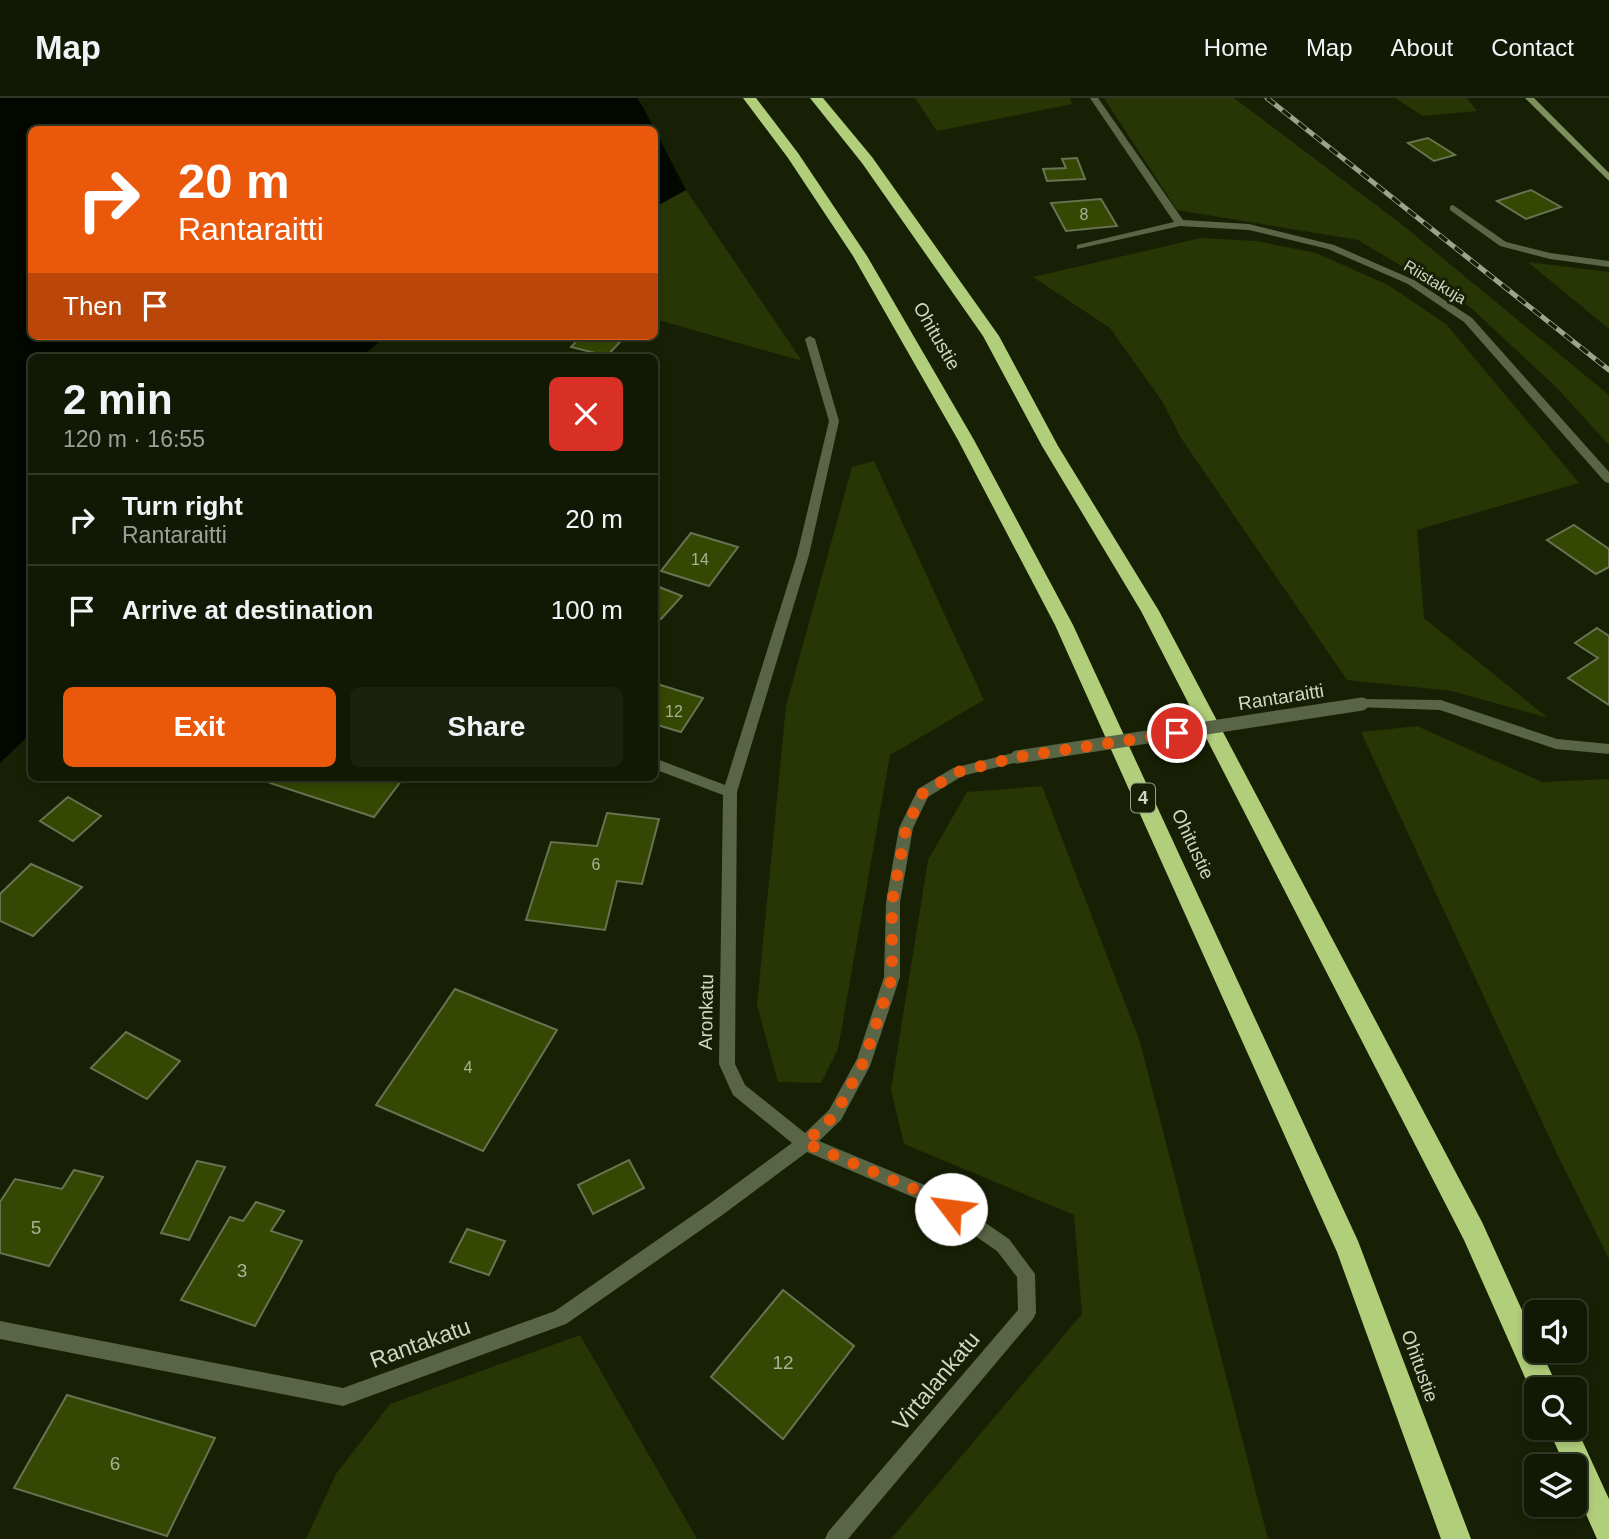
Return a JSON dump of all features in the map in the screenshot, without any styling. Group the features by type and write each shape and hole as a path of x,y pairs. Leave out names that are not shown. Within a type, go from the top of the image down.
{"highway":[{"name":"Ohitustie","path":"749,98 793,156 860,256 967,440 1064,625 1349,1250 1456,1539"},
{"path":"816,98 867,160 991,336 1050,446 1150,611 1473,1231 1539,1377"},
{"path":"1567,1440 1609,1532"}],"main road":[{"path":"1529,98 1609,178"}],"street":[{"path":"1094,98 1181,223"},
{"path":"1452,208 1503,244 1561,258 1609,264"},
{"name":"Riistakuja","path":"1080,247 1181,223 1249,227 1332,247 1411,282 1468,320 1609,479"},
{"name":"Aronkatu","path":"810,339 834,421 803,555 730,792 727,1064 739,1090 805,1143 933,1197 1003,1245"},
{"name":"Rantaraitti","path":"805,1143 835,1115 864,1061 892,977 892,902 906,828 923,793 958,772 1017,757 1362,704 1441,705 1556,744 1609,749"},
{"path":"658,765 730,792"},
{"name":"Rantakatu","path":"0,1330 343,1397 560,1318 715,1210 805,1143"},
{"name":"Virtalankatu","path":"835,1539 1027,1313 1026,1274 1003,1245"}],"green space":[{"path":"915,98 1070,98 1072,104 937,131"},
{"path":"1104,98 1234,98 1400,223 1609,395 1609,445 1556,387 1470,307 1358,240 1177,210"},
{"path":"1395,98 1467,98 1477,111 1423,116"},
{"path":"686,190 802,361 658,320 658,205"},
{"path":"1201,238 1257,241 1316,253 1388,285 1446,324 1579,483 1417,530 1424,618 1548,718 1452,691 1347,680 1181,438 1162,401 1110,328 1033,277"},
{"path":"1528,262 1609,272 1609,329"},
{"path":"874,461 984,700 890,755 838,1049 821,1083 778,1082 757,1005 786,706 852,467"},
{"path":"1417,726 1542,782 1609,779 1609,1259 1558,1156 1361,732"},
{"path":"1042,786 1140,1042 1268,1539 891,1539 1082,1314 1074,1215 904,1144 891,1090 928,860 967,792"},
{"path":"580,1335 697,1539 306,1539 336,1474 390,1404"}],"shaded area":[{"path":"0,98 637,98 653,126 28,126 28,340 381,340 365,354 28,354 28,736 0,763"},
{"path":"658,136 686,190 658,205"}],"building":[{"path":"1428,138 1455,155 1434,161 1408,143"},
{"path":"1077,158 1085,179 1047,181 1043,169 1066,168 1062,159"},
{"path":"1531,190 1561,207 1526,219 1497,201"},
{"path":"1101,199 1117,226 1066,231 1051,203"},
{"path":"577,340 620,342 609,354 571,347"},
{"path":"1574,525 1609,549 1609,567 1596,574 1547,540"},
{"path":"691,533 738,547 709,586 661,571"},
{"path":"658,587 682,596 661,619 658,618"},
{"path":"1597,628 1609,636 1609,705 1568,678 1598,658 1575,643"},
{"path":"658,684 703,698 681,732 658,725"},
{"path":"271,781 401,781 374,817 270,783"},
{"path":"68,797 101,816 73,841 40,821"},
{"path":"607,813 659,819 642,884 617,881 605,930 526,920 551,842 597,846"},
{"path":"31,864 82,887 33,936 0,921 0,894"},
{"path":"455,989 557,1030 483,1151 376,1105"},
{"path":"126,1032 180,1061 147,1099 91,1068"},
{"path":"629,1160 644,1188 593,1214 578,1185"},
{"path":"197,1161 225,1167 189,1240 161,1233"},
{"path":"74,1170 103,1177 49,1266 0,1253 0,1202 15,1179 62,1189"},
{"path":"256,1202 284,1211 271,1231 302,1241 255,1326 181,1300 230,1217 243,1221"},
{"path":"467,1229 505,1241 489,1275 450,1262"},
{"path":"783,1290 854,1346 783,1439 711,1377"},
{"path":"67,1395 215,1438 167,1536 14,1488"}],"railway":[{"path":"1267,98 1609,370"}],"route":[{"path":"951,1209 933,1197 805,1143 835,1115 864,1061 892,977 892,902 906,828 923,793 958,772 1017,757 1177,733"}]}
